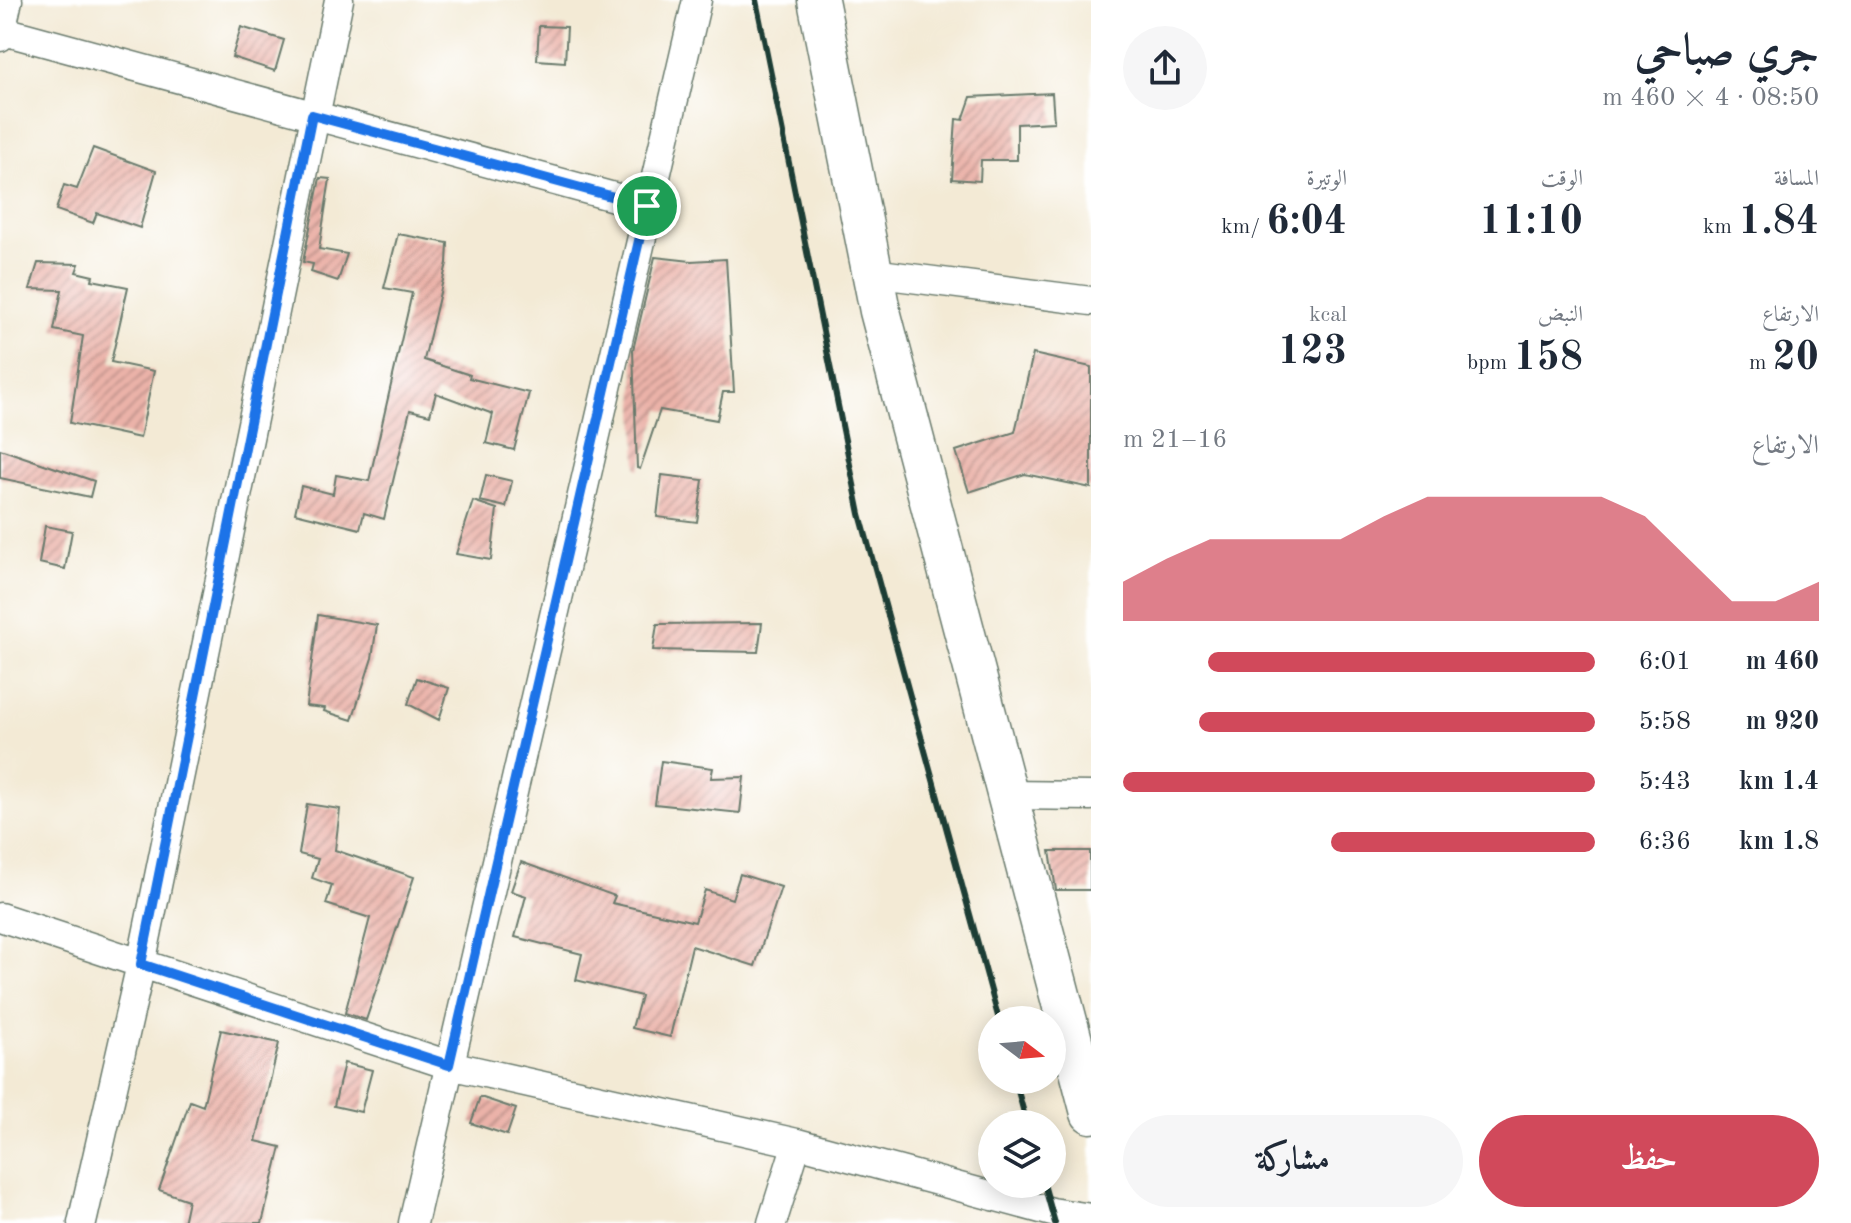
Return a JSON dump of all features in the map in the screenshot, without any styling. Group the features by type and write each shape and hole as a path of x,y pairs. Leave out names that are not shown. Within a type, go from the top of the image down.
{"street":[{"path":"8,0 0,32 647,206"},
{"path":"82,1223 141,964 312,115 339,0"},
{"path":"413,1223 697,0"},
{"path":"818,0 872,273 1091,1113"},
{"path":"872,273 1091,301"},
{"path":"1007,795 1091,796"},
{"path":"0,917 449,1065 797,1143 1052,1212 1091,1218"},
{"path":"772,1223 797,1143"}],"building":[{"path":"539,26 567,27 565,62 537,60"},
{"path":"241,27 284,40 275,71 232,57"},
{"path":"1052,93 1054,122 1017,124 1017,160 981,160 980,181 952,179 956,119 963,120 971,97"},
{"path":"93,148 156,171 140,228 97,213 93,223 56,210 64,185 77,189"},
{"path":"320,178 330,179 319,249 347,254 338,281 311,272 313,264 303,262"},
{"path":"398,234 448,243 447,263 424,360 470,375 469,378 529,393 514,450 486,443 493,414 436,393 430,415 410,410 384,519 364,513 360,529 295,513 301,486 333,494 336,475 369,481 412,293 384,288"},
{"path":"655,257 691,261 726,259 734,392 723,392 717,420 660,410 640,469 637,468 633,350"},
{"path":"38,263 79,264 76,272 93,276 92,280 128,287 111,362 154,371 140,438 70,423 83,336 54,330 62,290 30,289"},
{"path":"1033,354 1091,367 1091,488 1025,474 969,492 956,451 1015,432"},
{"path":"0,449 94,481 90,497 0,478"},
{"path":"486,475 512,481 506,507 480,501"},
{"path":"662,475 703,480 697,522 657,517"},
{"path":"473,501 497,509 491,560 456,554"},
{"path":"45,526 72,531 65,569 39,563"},
{"path":"318,615 377,625 372,658 352,720 324,711 325,708 306,706"},
{"path":"762,623 758,652 653,650 657,624"},
{"path":"417,678 449,688 439,720 408,704"},
{"path":"661,761 713,768 711,778 744,777 740,813 655,804"},
{"path":"307,804 340,809 335,850 414,877 366,1020 345,1013 370,918 326,904 332,885 312,878 318,859 299,854"},
{"path":"1050,851 1090,851 1090,890 1056,890"},
{"path":"521,862 615,896 612,903 695,922 705,890 732,899 740,874 781,887 755,966 692,946 670,1037 632,1028 641,996 576,980 582,954 515,937 526,896 511,891"},
{"path":"221,1030 279,1043 256,1141 281,1147 262,1223 183,1223 188,1200 159,1190 190,1101 203,1106"},
{"path":"344,1063 372,1070 361,1112 334,1106"},
{"path":"480,1097 516,1109 507,1135 471,1123"}],"railway":[{"path":"756,0 860,514 995,1006"},
{"path":"1019,1094 1023,1110"},
{"path":"1048,1198 1055,1223"}],"route":[{"path":"312,115 647,206 449,1065 141,964 312,115"}]}
